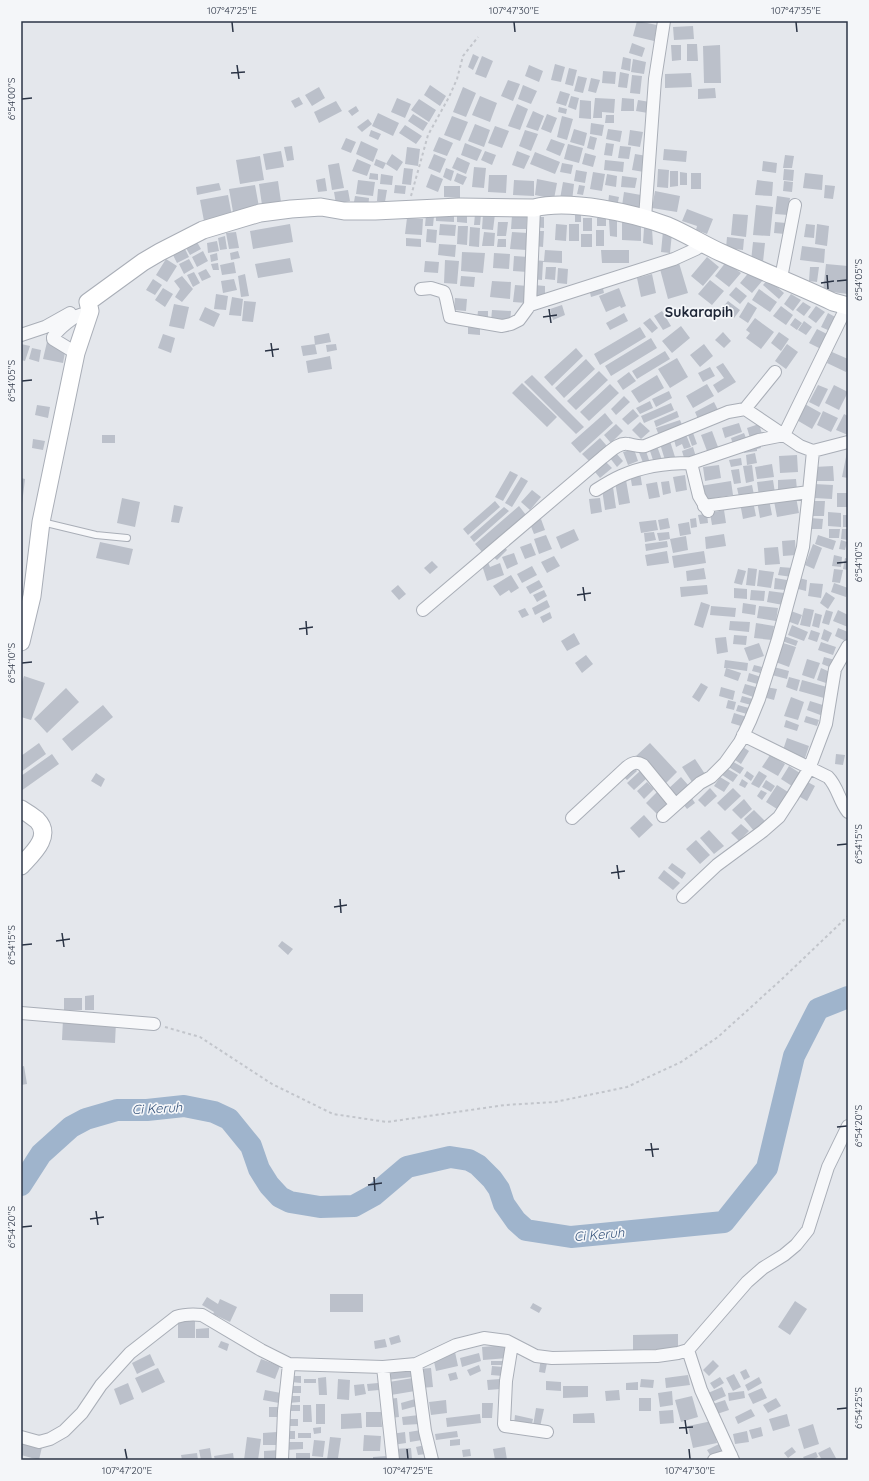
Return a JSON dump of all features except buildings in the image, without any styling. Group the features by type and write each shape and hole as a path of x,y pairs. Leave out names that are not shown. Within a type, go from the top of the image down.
{"street":[{"path":"645,218 655,79 664,21"},
{"path":"21,335 45,327 63,318 88,302 142,262 203,230 260,213 321,207 344,211 459,207 534,208 545,205 588,207 645,218 669,227 833,302 847,306 784,435"},
{"path":"782,278 795,205"},
{"path":"422,289 431,288 444,292 450,318 502,326 519,320 530,305 534,208"},
{"path":"530,305 674,259 696,249 705,243"},
{"path":"21,642 32,596 41,522 76,353 90,311 88,302"},
{"path":"76,353 53,339 53,337 80,314 84,314 87,322"},
{"path":"424,610 619,445 645,446 728,412 745,409 775,372"},
{"path":"745,409 800,446 813,451 848,442"},
{"path":"596,490 621,476 641,468 657,465 691,463 759,440 784,435"},
{"path":"663,816 700,783 711,777 725,763 743,735 759,699 778,639 802,547 813,451"},
{"path":"691,463 699,496 706,509 809,492"},
{"path":"683,897 717,865 763,831 779,817 809,769 826,724 835,669 848,646"},
{"path":"743,735 809,769 828,777 833,782 844,808 848,812"},
{"path":"572,818 621,772 632,763 638,762 643,765 675,804"},
{"path":"21,809 38,821 42,830 39,844 21,866"},
{"path":"21,1013 154,1024"},
{"path":"21,1437 39,1442 50,1439 64,1431 82,1413 101,1385 130,1353 176,1317 185,1315 202,1315 260,1350 289,1364 383,1367 416,1364 456,1345 484,1338 507,1342 536,1356 552,1358 657,1356 678,1354 688,1350 747,1282 763,1268 784,1255 808,1230 828,1167 848,1126"},
{"path":"512,1344 506,1381 504,1424 506,1426 547,1432"},
{"path":"688,1350 701,1390 732,1457 714,1460"},
{"path":"282,1460 284,1410 289,1364"},
{"path":"416,1364 425,1431 432,1460"},
{"path":"383,1367 393,1460"}],"lane":[{"path":"41,522 96,535 126,538"}],"path":[{"path":"407,210 428,135 457,79 463,56 478,38"},
{"path":"154,1024 200,1037 272,1084 333,1114 387,1122 505,1105 555,1102 627,1087 681,1062 718,1037 848,916"}],"waterway":[{"name":"Ci Keruh","path":"21,1185 41,1154 71,1127 86,1119 117,1110 147,1110 184,1106 214,1112 229,1119 251,1146 259,1169 269,1185 280,1197 290,1202 320,1207 354,1206 374,1195 407,1167 450,1157 469,1160 478,1165 492,1179 499,1189 504,1204 516,1221 526,1230 571,1237 724,1222 767,1168 794,1056 818,1009 848,997"}],"district":[{"name":"Sukarapih","path":"699,312"}]}
